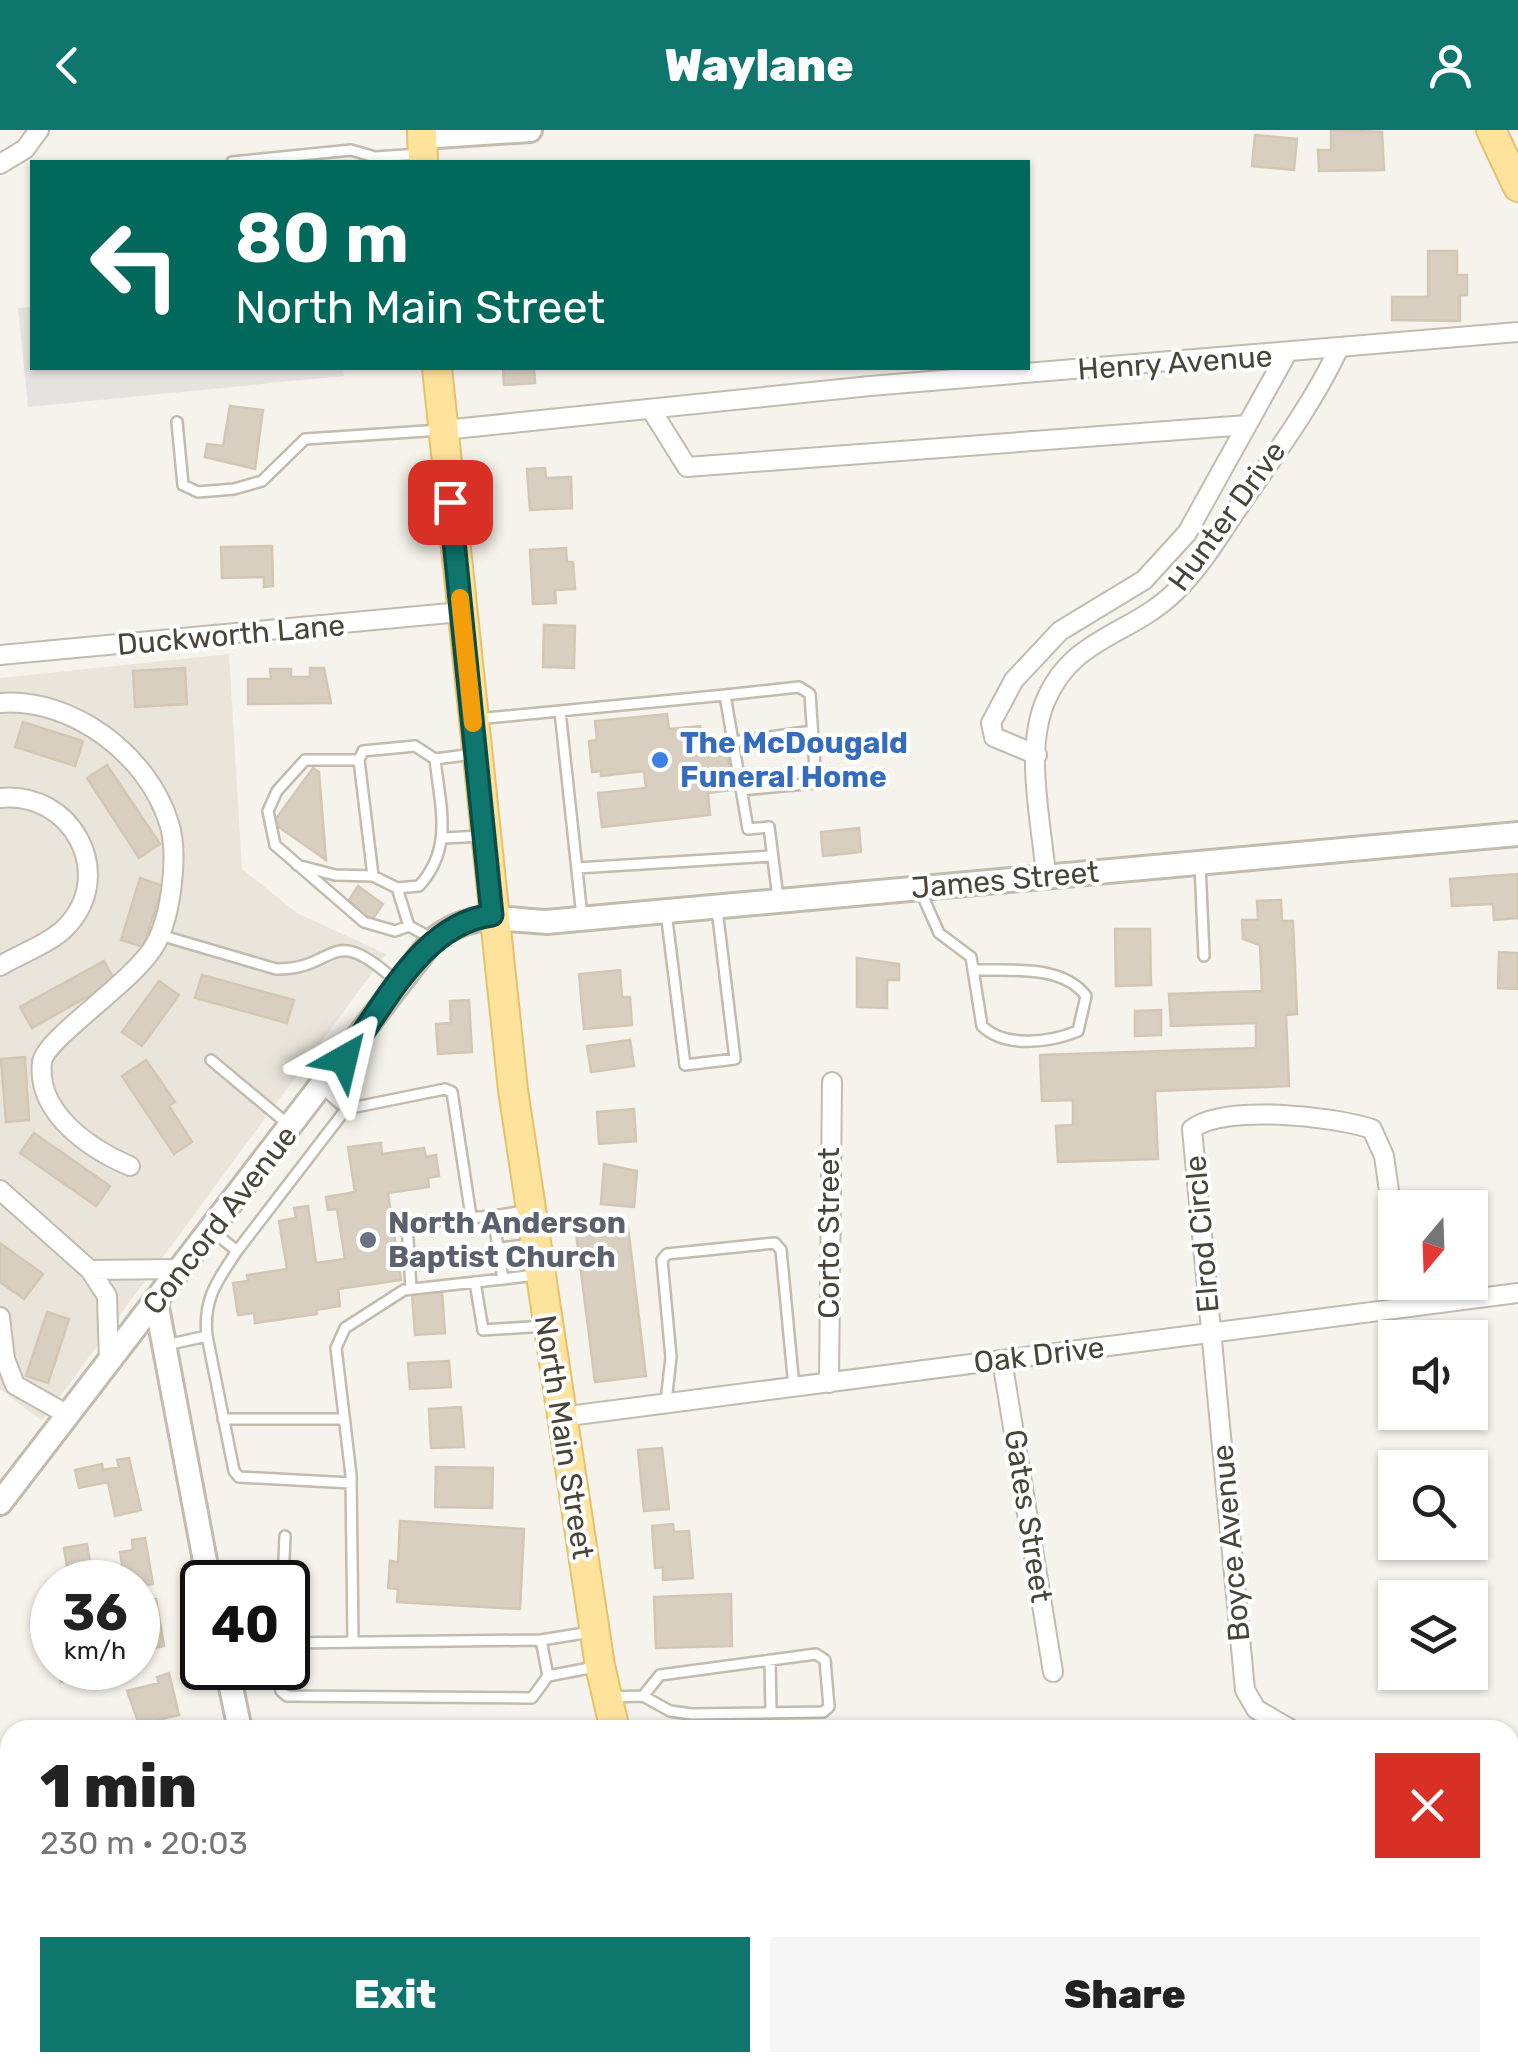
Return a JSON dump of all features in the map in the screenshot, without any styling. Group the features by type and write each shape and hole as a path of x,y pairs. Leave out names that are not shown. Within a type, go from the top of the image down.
{"main road":[{"path":"1491,130 1517,183"},
{"name":"North Main Street","path":"437,370 492,915 530,1211 594,1632 612,1720"}],"street":[{"path":"0,164 25,148 40,130"},
{"path":"422,146 530,130"},
{"name":"Henry Avenue","path":"444,430 870,386 1286,355 1518,332"},
{"name":"Hunter Drive","path":"1046,877 1036,755 1044,704 1064,668 1085,646 1149,613 1178,590 1263,471 1338,350"},
{"name":"Hunter Drive","path":"1036,755 994,738 990,723 1014,680 1060,631 1144,580 1187,532 1286,355"},
{"path":"652,411 688,468 1248,424"},
{"name":"Duckworth Lane","path":"0,655 461,612"},
{"path":"0,703 53,709 114,742 141,774 170,824 170,892 160,935 144,965 54,1039 42,1060 44,1086 56,1114 91,1146 130,1166"},
{"path":"0,798 20,796 61,812 88,851 86,896 66,928 0,966"},
{"name":"James Street","path":"492,915 546,922 1518,834"},
{"name":"Concord Avenue","path":"0,1503 434,940 469,918 492,915"},
{"name":"Corto Street","path":"829,1383 832,1082"},
{"name":"Elrod Circle","path":"1211,1332 1192,1129 1207,1117 1346,1121 1372,1129 1384,1156 1389,1190"},
{"path":"0,1190 90,1270 106,1296 110,1361"},
{"path":"90,1270 182,1269"},
{"name":"Oak Drive","path":"561,1417 1518,1293"},
{"path":"1405,1300 1406,1307"},
{"path":"156,1302 206,1560"},
{"path":"0,1317 5,1359 14,1385 68,1414"},
{"name":"Boyce Avenue","path":"1211,1332 1245,1690 1256,1708 1276,1720"},
{"name":"Gates Street","path":"1002,1360 1053,1672"},
{"path":"232,1690 238,1720"}],"lane":[{"path":"252,160 350,150 375,157 422,146"},
{"path":"177,422 184,485 198,492 234,489 262,481 306,439 444,430"},
{"path":"472,720 800,687 810,694 816,783 742,790"},
{"path":"725,695 748,830 769,827 778,901"},
{"path":"560,711 582,919"},
{"path":"733,742 812,731"},
{"path":"373,876 360,760 363,750 416,746 434,759 476,754"},
{"path":"297,865 335,875 373,876 397,888 419,886 437,866 444,838 434,759"},
{"path":"360,760 306,760 277,790 268,812 275,844 364,922 396,931 409,926"},
{"path":"444,838 484,836"},
{"path":"577,868 772,856"},
{"path":"1200,864 1204,956"},
{"path":"919,887 939,934 971,956 973,970 982,1026 1012,1040 1059,1038 1078,1031 1086,996 1067,980 1035,972 973,970"},
{"path":"397,888 409,926 434,940"},
{"path":"666,911 685,1065 735,1059 717,906"},
{"path":"160,935 276,969 289,969 327,953 347,950 366,958 400,985"},
{"path":"210,1060 292,1128"},
{"path":"322,1088 346,1109"},
{"path":"351,1483 239,1477 234,1471 207,1336 204,1308 208,1294 346,1109 445,1089 452,1092 471,1216"},
{"path":"411,1289 407,1223 530,1211"},
{"path":"493,1216 503,1279"},
{"path":"212,1230 238,1250"},
{"path":"666,1404 671,1357 662,1260 667,1254 776,1243 782,1250 794,1387"},
{"path":"500,1248 535,1244"},
{"path":"353,1642 351,1483 336,1348 345,1328 411,1289 539,1274"},
{"path":"475,1282 483,1330 547,1326"},
{"path":"164,1346 207,1336"},
{"path":"223,1419 343,1419"},
{"path":"283,1560 285,1536"},
{"path":"310,1642 541,1640 594,1632"},
{"path":"541,1640 548,1676"},
{"path":"606,1697 643,1696 670,1712 823,1712 829,1707 825,1660 816,1654 660,1676 643,1696"},
{"path":"770,1660 772,1712"},
{"path":"281,1690 287,1696 532,1698 548,1676 600,1666"}],"shaded area":[{"path":"30,307 30,370 343,370 344,376 28,407 18,308"},
{"path":"229,654 242,869 297,913 386,954 42,1421 0,1389 0,678"}],"building":[{"path":"1331,130 1382,132 1384,170 1319,171 1318,150 1331,150"},
{"path":"1255,135 1297,139 1294,170 1252,166"},
{"path":"1428,251 1457,251 1457,275 1467,275 1467,295 1460,295 1460,321 1392,320 1392,297 1428,297"},
{"path":"503,370 534,370 535,383 504,385"},
{"path":"230,406 263,410 255,469 205,457 207,444 223,446"},
{"path":"545,468 546,478 571,477 572,508 530,510 527,469"},
{"path":"272,546 273,586 264,587 264,577 222,578 221,547"},
{"path":"566,548 567,562 573,562 575,589 555,590 556,603 533,604 530,550"},
{"path":"544,625 575,626 574,668 543,667"},
{"path":"185,668 187,704 135,707 133,671"},
{"path":"310,668 324,668 331,703 248,704 248,679 271,679 270,669 291,669 291,677 310,677"},
{"name":"The McDougald Funeral Home","path":"667,714 669,729 700,726 703,749 727,747 732,790 708,793 710,815 602,827 598,793 646,788 644,771 601,776 601,771 592,772 589,741 597,740 595,721"},
{"path":"23,722 83,741 75,766 15,747"},
{"path":"107,765 160,844 139,858 87,778"},
{"path":"313,768 319,772 326,860 273,823"},
{"path":"859,828 861,852 823,856 821,832"},
{"path":"1518,874 1518,918 1494,920 1493,904 1452,906 1450,879"},
{"path":"140,878 163,886 143,947 121,940"},
{"path":"358,886 383,904 372,920 347,903"},
{"path":"1281,900 1282,921 1293,921 1297,1014 1286,1015 1289,1086 1155,1091 1158,1159 1058,1162 1056,1126 1073,1125 1073,1100 1042,1101 1040,1055 1256,1048 1256,1023 1171,1026 1169,994 1262,991 1260,945 1243,939 1242,920 1258,920 1257,901"},
{"path":"1115,929 1150,929 1151,985 1116,986"},
{"path":"1499,952 1518,953 1518,989 1498,988"},
{"path":"857,958 899,964 899,980 887,980 887,1008 857,1007"},
{"path":"104,961 115,981 32,1028 20,1007"},
{"path":"620,970 622,997 630,997 632,1025 584,1029 579,974"},
{"path":"202,975 294,1000 287,1023 195,998"},
{"path":"159,981 179,995 142,1046 122,1032"},
{"path":"469,1000 472,1052 438,1054 436,1024 451,1023 450,1001"},
{"path":"1161,1010 1161,1035 1135,1036 1135,1011"},
{"path":"630,1040 634,1066 591,1072 587,1046"},
{"path":"25,1057 29,1120 6,1122 1,1059"},
{"path":"146,1060 175,1102 169,1106 192,1142 174,1154 122,1076"},
{"path":"634,1109 636,1141 599,1144 597,1112"},
{"path":"34,1133 110,1186 96,1206 20,1153"},
{"name":"North Anderson Baptist Church","path":"381,1143 382,1154 424,1148 426,1157 436,1155 439,1176 428,1178 429,1187 388,1193 401,1280 338,1289 340,1306 316,1310 317,1314 255,1323 254,1313 238,1315 233,1283 248,1281 247,1275 287,1269 279,1221 296,1218 294,1208 308,1206 316,1263 345,1259 337,1209 328,1210 326,1197 355,1192 348,1147"},
{"path":"604,1164 637,1171 634,1207 601,1204"},
{"path":"628,1227 646,1376 595,1382 576,1233"},
{"path":"0,1243 43,1274 24,1299 0,1282"},
{"path":"442,1291 445,1333 415,1335 412,1293"},
{"path":"47,1312 69,1319 48,1383 26,1376"},
{"path":"449,1361 451,1387 410,1389 408,1363"},
{"path":"461,1407 464,1447 431,1448 429,1409"},
{"path":"662,1448 669,1509 644,1511 638,1450"},
{"path":"129,1458 141,1510 115,1516 108,1482 79,1488 75,1470 102,1464 103,1470 119,1467 117,1460"},
{"path":"436,1467 493,1468 492,1508 435,1507"},
{"path":"400,1521 524,1529 520,1609 397,1602 398,1589 388,1588 390,1561 398,1562"},
{"path":"673,1524 674,1532 689,1531 693,1578 663,1580 663,1567 655,1568 652,1526"},
{"path":"145,1538 149,1560 121,1560 120,1552 133,1550 132,1540"},
{"path":"87,1544 90,1560 66,1560 64,1548"},
{"path":"731,1594 732,1646 656,1648 654,1597"},
{"path":"169,1673 179,1715 138,1720 127,1691 160,1690 160,1676"}],"slow traffic":[{"path":"460,598 473,723"}],"place":[{"name":"The McDougald Funeral Home","path":"660,760"},
{"name":"North Anderson Baptist Church","path":"368,1240"}],"route":[{"path":"344,1059 431,942 462,921 492,915 450,502"}]}
